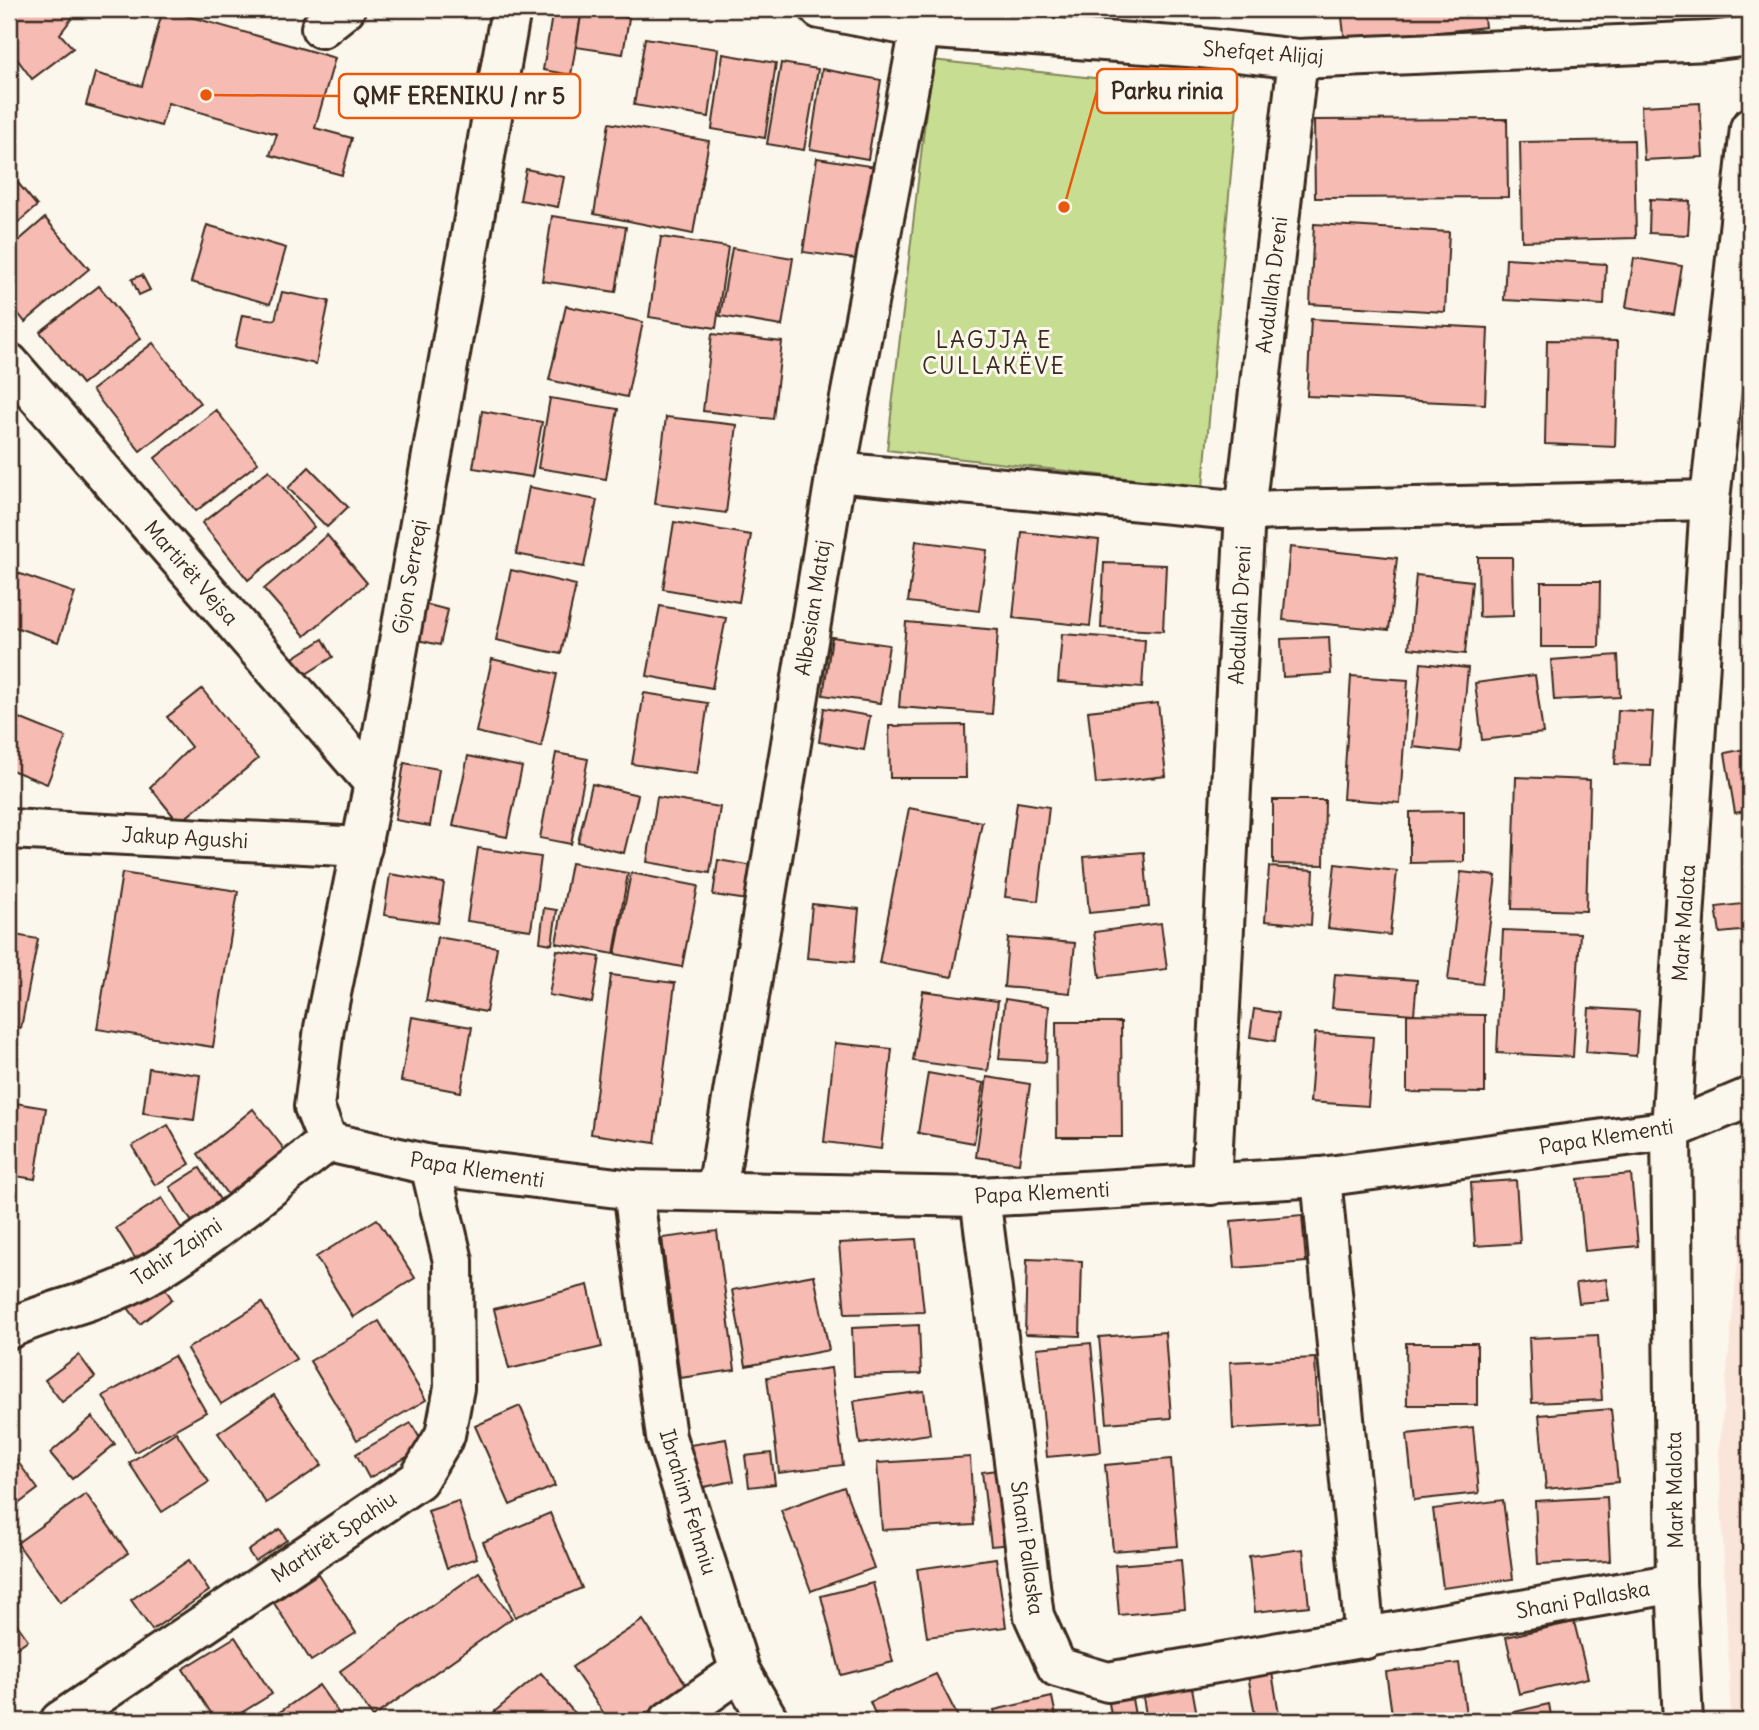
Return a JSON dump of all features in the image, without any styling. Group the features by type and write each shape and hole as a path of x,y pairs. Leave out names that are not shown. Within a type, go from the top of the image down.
{"street":[{"name":"Gjon Serreqi","path":"328,1142 314,1107 324,1028 374,783 511,9"},
{"name":"Shefqet Alijaj","path":"820,9 920,28 1202,48 1298,59 1709,41 1750,36"},
{"name":"Albesian Mataj","path":"717,1190 836,472 920,28"},
{"name":"Avdullah Dreni","path":"1245,510 1298,59"},
{"name":"Mark Malota","path":"1684,1721 1676,1583 1671,1130 1710,500 1750,128"},
{"name":"Martirët Vejsa","path":"9,363 374,783"},
{"path":"836,472 1245,510 1710,500"},
{"name":"Abdullah Dreni","path":"1211,1185 1245,510"},
{"name":"Jakup Agushi","path":"9,829 362,847"},
{"name":"Papa Klementi","path":"328,1142 429,1165 633,1189 980,1197 1321,1177 1671,1130 1750,1097"},
{"name":"Tahir Zajmi","path":"9,1329 34,1316 128,1285 180,1254 328,1142"},
{"name":"Martirët Spahiu","path":"60,1721 418,1480 445,1435 454,1388 453,1261 429,1165"},
{"path":"1321,1177 1365,1639"},
{"name":"Ibrahim Fehmiu","path":"633,1189 666,1437 740,1671 769,1721"},
{"name":"Shani Pallaska","path":"980,1197 1034,1616 1057,1667 1108,1682 1676,1583"},
{"path":"669,1721 740,1671"}],"shaded area":[{"path":"1750,1139 1750,1721 1731,1721 1719,1452"}],"green space":[{"path":"932,60 1238,94 1203,487 887,450"}],"building":[{"path":"9,9 79,9 60,34 73,48 32,79 9,48"},
{"path":"163,9 335,58 315,128 352,138 342,175 270,155 277,134 168,103 161,126 86,105 95,73 142,86"},
{"path":"553,9 582,9 571,75 543,70"},
{"path":"1341,9 1483,9 1485,27 1345,43"},
{"path":"1698,9 1733,9 1732,17 1698,13"},
{"path":"582,10 629,18 623,54 576,47"},
{"path":"645,38 718,49 709,117 634,105"},
{"path":"723,54 776,63 765,138 712,129"},
{"path":"781,63 818,69 804,150 767,144"},
{"path":"822,69 881,80 868,159 810,149"},
{"path":"1700,103 1703,157 1644,160 1641,106"},
{"path":"1507,119 1508,197 1315,198 1314,120"},
{"path":"609,123 709,141 693,234 594,214"},
{"path":"1634,140 1636,238 1522,241 1520,142"},
{"path":"817,158 876,167 862,260 803,252"},
{"path":"526,169 564,177 558,207 520,200"},
{"path":"9,172 37,206 9,230"},
{"path":"1650,199 1690,201 1688,235 1649,233"},
{"path":"552,216 626,227 616,292 542,281"},
{"path":"45,218 89,269 25,322 9,302 9,249"},
{"path":"1314,224 1449,232 1445,312 1310,304"},
{"path":"207,225 286,248 270,304 191,282"},
{"path":"661,237 728,247 716,328 649,317"},
{"path":"732,248 793,258 782,326 720,316"},
{"path":"1506,258 1606,264 1604,305 1504,300"},
{"path":"1634,258 1682,266 1674,315 1626,307"},
{"path":"142,275 150,290 139,295 132,279"},
{"path":"99,286 141,338 82,384 40,332"},
{"path":"282,292 329,301 316,364 235,347 242,315 275,320"},
{"path":"566,306 643,322 627,397 549,380"},
{"path":"1311,319 1488,328 1485,404 1307,396"},
{"path":"712,334 782,342 773,419 703,411"},
{"path":"1547,340 1618,341 1615,447 1545,444"},
{"path":"153,343 200,403 140,451 92,390"},
{"path":"550,398 618,409 606,479 538,468"},
{"path":"216,410 258,463 196,511 155,458"},
{"path":"482,411 542,422 532,477 473,468"},
{"path":"666,417 737,425 726,513 655,504"},
{"path":"309,467 348,507 327,527 288,488"},
{"path":"269,470 314,527 248,580 202,523"},
{"path":"529,487 597,500 584,567 516,554"},
{"path":"674,522 751,535 739,602 663,589"},
{"path":"1022,532 1099,540 1090,626 1013,618"},
{"path":"327,535 367,583 305,636 264,589"},
{"path":"916,541 987,550 979,611 908,602"},
{"path":"1290,547 1397,558 1389,630 1283,620"},
{"path":"1478,557 1512,557 1513,616 1479,617"},
{"path":"1104,563 1166,565 1163,631 1101,628"},
{"path":"9,570 75,593 58,642 9,625"},
{"path":"511,570 576,585 561,654 496,640"},
{"path":"1416,575 1472,581 1465,654 1409,648"},
{"path":"1541,582 1600,582 1599,647 1541,647"},
{"path":"421,603 448,610 440,645 413,639"},
{"path":"660,606 726,618 712,688 647,676"},
{"path":"906,622 998,630 992,714 899,707"},
{"path":"1062,634 1145,640 1142,688 1058,682"},
{"path":"832,637 889,645 880,703 823,695"},
{"path":"1329,637 1331,674 1283,677 1281,639"},
{"path":"323,639 333,657 295,681 285,663"},
{"path":"1618,655 1620,697 1554,700 1551,660"},
{"path":"492,659 557,674 541,747 476,732"},
{"path":"1421,663 1468,668 1460,752 1413,747"},
{"path":"1535,675 1543,733 1482,740 1475,683"},
{"path":"1351,676 1408,680 1400,803 1343,799"},
{"path":"202,689 258,759 179,823 150,787 191,747 167,717"},
{"path":"644,693 708,703 697,774 632,764"},
{"path":"1158,703 1166,776 1096,784 1088,711"},
{"path":"824,708 870,716 864,750 819,742"},
{"path":"1618,710 1653,712 1650,765 1615,764"},
{"path":"9,714 66,737 47,784 9,769"},
{"path":"965,725 966,778 890,778 889,726"},
{"path":"1750,748 1750,810 1735,813 1725,753"},
{"path":"556,753 588,759 571,844 540,838"},
{"path":"468,756 522,767 507,837 453,826"},
{"path":"404,763 439,769 430,826 395,820"},
{"path":"1516,777 1590,780 1586,911 1512,909"},
{"path":"592,784 638,795 624,853 578,842"},
{"path":"657,797 720,807 710,873 647,862"},
{"path":"1273,800 1325,800 1324,865 1273,864"},
{"path":"1017,802 1049,807 1038,901 1005,897"},
{"path":"909,808 982,822 952,977 879,963"},
{"path":"1464,811 1464,862 1410,863 1410,812"},
{"path":"478,848 541,857 531,930 467,921"},
{"path":"1144,852 1149,907 1089,913 1084,857"},
{"path":"718,860 754,866 748,900 713,895"},
{"path":"571,863 628,873 614,954 556,943"},
{"path":"1335,864 1397,871 1390,935 1328,928"},
{"path":"1269,867 1314,870 1311,925 1265,921"},
{"path":"1461,872 1496,876 1482,984 1448,980"},
{"path":"122,873 238,891 213,1047 97,1029"},
{"path":"631,873 698,886 682,967 615,954"},
{"path":"390,874 444,883 438,923 384,915"},
{"path":"1750,903 1750,930 1720,933 1716,907"},
{"path":"812,904 859,909 854,962 807,958"},
{"path":"544,908 557,910 552,944 540,942"},
{"path":"1161,923 1167,969 1100,977 1094,932"},
{"path":"1503,930 1580,933 1573,1057 1497,1053"},
{"path":"9,934 38,939 21,1028 9,1025"},
{"path":"437,937 497,947 486,1012 426,1001"},
{"path":"1008,938 1075,943 1070,993 1004,987"},
{"path":"557,950 600,957 592,1003 549,995"},
{"path":"1335,974 1417,980 1414,1014 1332,1008"},
{"path":"611,975 675,983 655,1143 591,1134"},
{"path":"923,991 998,1001 988,1071 913,1061"},
{"path":"1005,999 1049,1006 1046,1062 999,1059"},
{"path":"1589,1008 1639,1011 1636,1056 1586,1052"},
{"path":"1254,1009 1279,1013 1275,1041 1250,1037"},
{"path":"1407,1014 1485,1015 1485,1093 1407,1092"},
{"path":"412,1017 472,1027 461,1092 401,1081"},
{"path":"1056,1022 1121,1022 1122,1137 1057,1137"},
{"path":"1315,1033 1373,1037 1368,1106 1310,1102"},
{"path":"835,1043 892,1049 881,1149 824,1142"},
{"path":"149,1068 200,1075 194,1120 143,1113"},
{"path":"928,1073 984,1083 974,1143 918,1133"},
{"path":"987,1077 1030,1084 1019,1163 976,1157"},
{"path":"9,1102 46,1108 35,1179 9,1175"},
{"path":"253,1109 288,1154 230,1198 198,1154"},
{"path":"168,1125 190,1164 155,1185 132,1146"},
{"path":"200,1168 227,1211 197,1230 170,1187"},
{"path":"1631,1174 1638,1246 1585,1251 1578,1179"},
{"path":"1516,1180 1520,1243 1475,1246 1471,1183"},
{"path":"162,1198 188,1239 142,1269 116,1228"},
{"path":"1302,1215 1306,1262 1235,1268 1231,1221"},
{"path":"377,1219 415,1278 353,1317 316,1257"},
{"path":"717,1231 735,1370 680,1378 662,1238"},
{"path":"916,1239 924,1312 845,1314 839,1243"},
{"path":"1027,1259 1082,1261 1080,1336 1025,1334"},
{"path":"156,1275 172,1299 140,1324 123,1301"},
{"path":"814,1275 829,1350 746,1366 732,1290"},
{"path":"1606,1279 1609,1300 1579,1303 1576,1283"},
{"path":"588,1285 602,1347 509,1369 494,1309"},
{"path":"262,1303 296,1359 221,1404 187,1349"},
{"path":"379,1321 426,1400 357,1440 310,1361"},
{"path":"919,1325 921,1374 854,1376 852,1328"},
{"path":"1165,1332 1171,1418 1107,1423 1099,1337"},
{"path":"1598,1335 1602,1400 1532,1403 1529,1338"},
{"path":"1091,1343 1101,1452 1047,1457 1037,1348"},
{"path":"1406,1343 1477,1343 1477,1405 1407,1405"},
{"path":"79,1355 95,1377 62,1402 45,1380"},
{"path":"174,1356 206,1412 135,1452 103,1396"},
{"path":"1315,1358 1318,1424 1233,1429 1230,1362"},
{"path":"831,1368 843,1465 779,1473 767,1377"},
{"path":"924,1391 930,1434 860,1444 854,1401"},
{"path":"274,1395 322,1465 266,1503 218,1433"},
{"path":"520,1406 555,1486 510,1505 475,1426"},
{"path":"1611,1409 1618,1482 1546,1489 1539,1415"},
{"path":"92,1417 115,1444 72,1479 50,1453"},
{"path":"411,1423 425,1447 369,1478 356,1454"},
{"path":"1473,1427 1479,1493 1414,1500 1407,1434"},
{"path":"176,1432 209,1482 162,1512 129,1463"},
{"path":"726,1439 734,1481 699,1488 690,1445"},
{"path":"9,1450 38,1489 9,1511"},
{"path":"771,1453 775,1484 749,1487 745,1456"},
{"path":"970,1457 974,1525 882,1530 877,1463"},
{"path":"1171,1459 1178,1546 1113,1551 1105,1465"},
{"path":"1004,1469 1013,1544 991,1546 982,1472"},
{"path":"844,1487 874,1568 811,1591 781,1510"},
{"path":"86,1494 128,1553 60,1602 17,1543"},
{"path":"1607,1497 1610,1561 1538,1564 1535,1501"},
{"path":"1503,1500 1513,1579 1443,1588 1433,1509"},
{"path":"458,1501 477,1558 447,1568 428,1511"},
{"path":"550,1513 582,1588 515,1617 483,1542"},
{"path":"280,1529 287,1540 255,1561 248,1551"},
{"path":"1303,1549 1309,1606 1255,1612 1249,1556"},
{"path":"996,1558 1006,1627 927,1637 917,1569"},
{"path":"189,1560 209,1591 152,1630 131,1600"},
{"path":"1181,1560 1185,1609 1119,1615 1115,1565"},
{"path":"479,1572 512,1618 373,1717 340,1671"},
{"path":"318,1574 356,1633 311,1661 274,1603"},
{"path":"873,1583 893,1662 841,1675 821,1596"},
{"path":"9,1613 28,1640 9,1653"},
{"path":"643,1620 687,1686 634,1721 609,1721 572,1667"},
{"path":"1574,1622 1588,1678 1519,1694 1506,1637"},
{"path":"235,1637 272,1694 228,1721 216,1721 183,1669"},
{"path":"1270,1661 1280,1719 1256,1721 1246,1664"},
{"path":"1459,1663 1467,1721 1393,1721 1386,1672"},
{"path":"541,1673 581,1721 502,1721 494,1712"},
{"path":"936,1674 960,1721 878,1721 870,1702"},
{"path":"1191,1682 1198,1721 1147,1721 1142,1691"},
{"path":"319,1685 344,1721 273,1721 271,1718"},
{"path":"1131,1693 1136,1721 1112,1721 1108,1697"},
{"path":"1052,1697 1057,1721 997,1721 994,1710"},
{"path":"1549,1704 1552,1721 1488,1721 1488,1718"}],"place":[{"name":"QMF ERENIKU / nr 5","path":"206,95"},
{"name":"Parku rinia","path":"1064,207"}],"district":[{"name":"LAGJJA E CULLAKËVE","path":"994,353"}]}
